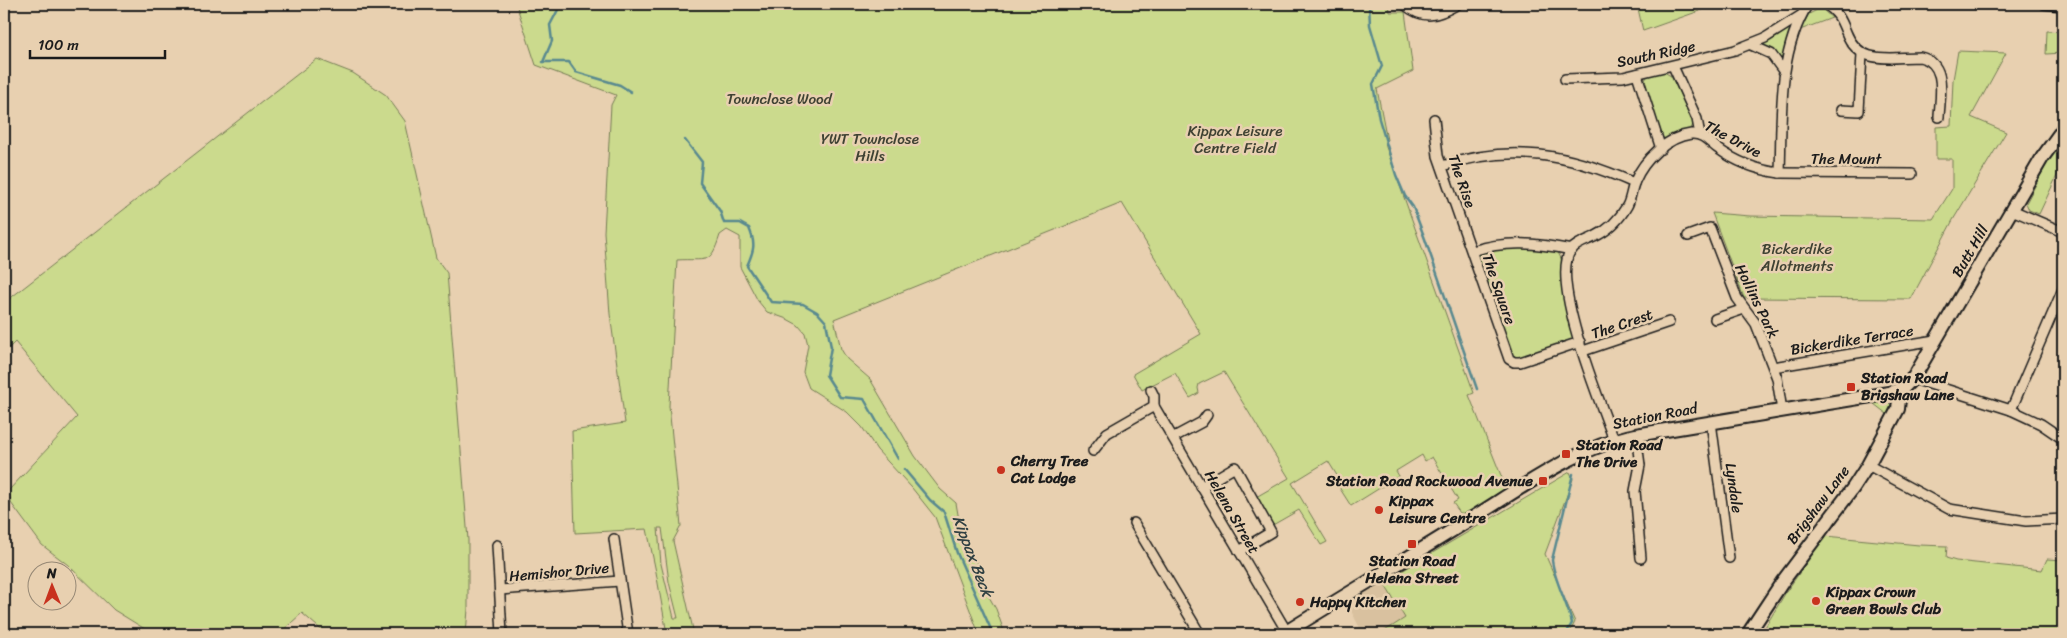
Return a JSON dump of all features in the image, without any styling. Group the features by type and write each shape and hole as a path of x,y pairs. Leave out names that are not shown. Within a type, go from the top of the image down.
{"street":[{"path":"1404,4 1415,12 1431,16 1442,14 1458,4"},
{"name":"The Drive","path":"1572,250 1576,245 1600,234 1615,222 1630,200 1634,183 1644,165 1661,149 1687,135 1700,135 1736,160 1753,167 1780,173 1784,72 1792,36 1800,16 1808,4"},
{"path":"1825,4 1838,14 1850,42 1862,53 1873,56 1920,58 1932,62 1936,66 1940,77 1939,117"},
{"path":"2044,4 2063,6"},
{"name":"South Ridge","path":"1565,79 1608,78 1673,66 1751,45 1800,16"},
{"path":"1751,45 1771,54 1784,72"},
{"path":"1841,110 1859,111 1862,53"},
{"path":"1673,66 1697,120 1700,135"},
{"path":"1637,74 1661,149"},
{"name":"The Rise","path":"1434,118 1436,144 1442,166 1472,251"},
{"name":"Butt Hill","path":"1902,388 1914,377 2049,145 2063,129"},
{"path":"1442,166 1492,155 1530,154 1567,158 1585,163 1634,183"},
{"name":"The Mount","path":"1780,173 1912,174"},
{"path":"2012,210 2063,232"},
{"name":"Hollins Park","path":"1688,236 1710,228 1737,298 1756,324 1773,367 1778,383 1782,411"},
{"name":"The Square","path":"1572,250 1537,244 1513,243 1489,246 1472,251 1508,357 1512,361 1520,362 1582,347"},
{"path":"1572,250 1567,261 1566,285 1570,308 1614,440"},
{"path":"2011,410 2063,289"},
{"path":"1716,319 1744,309"},
{"name":"The Crest","path":"1582,347 1669,322"},
{"name":"Bickerdike Terrace","path":"1773,367 1935,340"},
{"path":"1914,377 1917,380 2011,410 2041,424 2063,439"},
{"name":"Station Road","path":"1285,633 1565,462 1614,440 1636,434 1782,411 1902,388"},
{"name":"Brigshaw Lane","path":"1748,634 1783,581 1868,465 1898,409 1902,388"},
{"path":"1093,451 1107,433 1154,406 1154,396 1151,390"},
{"name":"Helena Street","path":"1154,406 1174,437 1285,633"},
{"path":"1174,437 1202,422 1207,414"},
{"name":"Lyndale","path":"1711,422 1729,558"},
{"path":"1636,434 1640,465 1635,491 1641,558"},
{"path":"1868,465 1949,509 2026,521 2063,519"},
{"path":"1201,487 1234,467 1271,532 1239,551"},
{"path":"1134,523 1200,634"},
{"path":"614,538 628,634"},
{"path":"497,545 502,634"},
{"name":"Hemishor Drive","path":"500,590 620,581"}],"shaded area":[{"path":"1383,582 1406,618 1380,634 1363,634 1347,603"}],"green space":[{"path":"516,4 1389,4 1390,12 1405,12 1413,71 1377,89 1387,140 1385,141 1386,147 1474,393 1469,395 1506,488 1466,514 1460,513 1453,503 1458,500 1432,457 1425,461 1422,455 1396,471 1399,476 1351,506 1337,484 1341,482 1328,461 1292,483 1327,542 1321,545 1299,510 1271,526 1256,497 1289,478 1224,372 1199,384 1199,393 1190,398 1175,373 1142,390 1133,374 1201,334 1122,203 834,319 841,349 847,359 870,379 915,456 940,489 956,503 960,526 986,584 988,595 996,609 1005,634 979,634 935,517 912,488 877,450 862,427 847,412 809,388 803,372 808,345 805,333 798,325 767,312 758,301 740,267 740,237 727,230 720,235 713,252 706,259 677,260 669,406 681,526 673,541 694,634 667,634 647,529 575,533 572,431 625,423 610,314 604,232 611,105 616,95 536,65","holes":["658,528 662,528 669,582 678,618 674,618 661,564"]},
{"path":"1637,4 1719,4 1643,31"},
{"path":"1817,10 1823,10 1832,18 1800,30 1809,14"},
{"path":"1787,28 1790,31 1783,58 1781,59 1762,45"},
{"path":"2047,31 2063,32 2063,53 2046,54"},
{"name":"Bickerdike Allotments","path":"1958,51 2006,53 1971,117 2006,132 1953,220 1911,299 1744,298 1712,213 1750,216 1933,219 1952,189 1952,159 1936,159 1936,127 1951,126 1953,80"},
{"path":"317,59 353,73 386,95 405,121 436,258 447,273 468,540 466,634 326,634 302,613 279,634 153,634 114,610 78,575 78,560 62,560 42,545 11,503 9,490 77,417 15,342 4,353 4,303"},
{"path":"1664,72 1671,76 1694,122 1691,129 1666,139 1661,137 1644,84 1648,76"},
{"path":"2063,138 2063,163 2039,214 2029,210 2026,203 2053,152"},
{"path":"1521,246 1558,252 1563,263 1564,300 1573,336 1570,342 1519,359 1512,357 1478,258 1482,252"},
{"path":"1888,402 1891,405 1887,414 1874,404"},
{"path":"1570,472 1573,479 1545,554 1575,622 1569,634 1380,634 1405,618 1383,582"},
{"path":"1825,536 1947,546 1946,558 1956,561 2042,570 2047,559 2063,560 2063,634 1830,634 1764,629 1786,592"}],"waterway":[{"name":"Kippax Beck","path":"561,4 550,25 552,41 543,62 569,62 576,72 620,85 631,92"},
{"path":"1369,4 1370,25 1382,66 1373,84 1379,119 1396,175 1405,196 1413,207 1477,389"},
{"name":"Kippax Beck","path":"685,140 702,162 700,183 720,211 724,223 740,223 749,228 753,238 753,247 747,266 771,302 803,304 817,312 826,322 831,347 826,375 840,397 864,399 898,459"},
{"name":"Kippax Beck","path":"904,469 930,500 944,512 957,553 993,634"},
{"path":"1566,634 1572,623 1555,575 1552,560 1573,474"}],"place":[{"name":"Station Road Brigshaw Lane","path":"1851,387"},
{"name":"Station Road The Drive","path":"1566,454"},
{"name":"Cherry Tree Cat Lodge","path":"1001,470"},
{"name":"Station Road Rockwood Avenue","path":"1543,481"},
{"name":"Kippax Leisure Centre","path":"1379,510"},
{"name":"Station Road Helena Street","path":"1412,544"},
{"name":"Kippax Crown Green Bowls Club","path":"1816,601"},
{"name":"Happy Kitchen","path":"1300,602"}],"park label":[{"name":"Townclose Wood","path":"779,99"},
{"name":"Kippax Leisure Centre Field","path":"1235,140"},
{"name":"YWT Townclose Hills","path":"870,148"}]}
